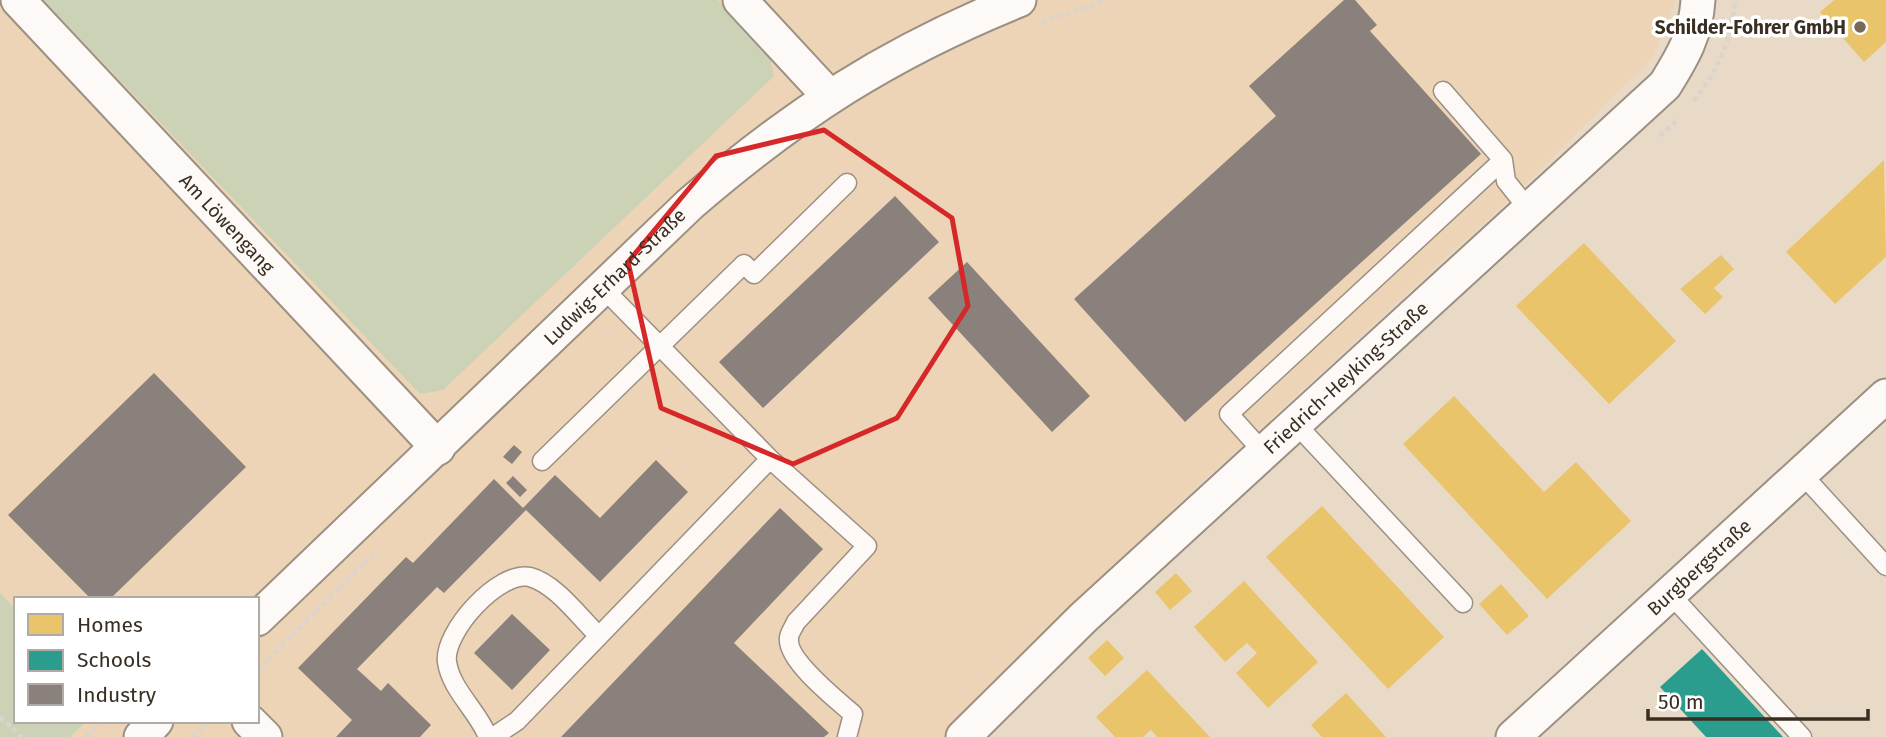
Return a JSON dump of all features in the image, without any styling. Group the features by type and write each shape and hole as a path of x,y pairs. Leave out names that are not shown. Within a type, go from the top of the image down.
{"street":[{"name":"Am Löwengang","path":"18,0 438,448"},
{"path":"740,0 829,96"},
{"name":"Friedrich-Heyking-Straße","path":"963,737 1083,618 1665,85 1688,48 1696,22 1698,0"},
{"name":"Ludwig-Erhard-Straße","path":"259,617 690,204 738,163 829,96 902,52 1028,12"},
{"name":"Burgbergstraße","path":"1513,737 1801,473 1883,405"},
{"path":"141,737 154,723"},
{"path":"251,723 265,737"}],"lane":[{"path":"1443,91 1503,160 1506,181 1528,210"},
{"path":"1264,453 1229,414 1503,160"},
{"path":"542,461 744,264 754,274 847,183"},
{"path":"604,289 771,458 867,547 796,622 789,638 791,651 798,662 853,714 847,737"},
{"path":"1296,424 1463,603"},
{"path":"599,636 543,582 527,576 510,579 496,587 456,628 447,648 447,664 455,684 490,737 517,721 771,458"},
{"path":"1801,473 1886,566"},
{"path":"1670,594 1802,737"}],"path":[{"path":"1028,12 1108,0"},
{"path":"259,669 387,542"},
{"path":"0,717 22,737"},
{"path":"86,737 100,723"},
{"path":"192,737 206,723"}],"highlighted area":[{"path":"824,130 952,218 968,306 897,418 793,464 661,408 628,262 716,156"}],"shaded area":[{"path":"0,0 1676,0 1653,58 1524,186 1175,507 1083,618 963,737 70,737 85,723 259,723 259,597 14,597 14,608 0,593"}],"green space":[{"path":"43,0 718,0 769,53 774,76 443,390 420,394"},
{"path":"0,593 14,608 14,723 85,723 70,737 0,737"}],"building: Homes":[{"name":"Schilder-Fohrer GmbH","path":"1834,0 1886,0 1886,42 1864,62 1820,12"},
{"path":"1884,160 1886,257 1835,304 1786,252"},
{"path":"1584,243 1676,341 1609,404 1516,306"},
{"path":"1721,255 1734,269 1714,288 1723,297 1705,314 1680,289"},
{"path":"1454,396 1544,492 1576,462 1631,521 1547,599 1403,444"},
{"path":"1322,506 1444,637 1388,689 1266,557"},
{"path":"1176,573 1192,591 1170,610 1155,592"},
{"path":"1244,581 1318,662 1268,708 1236,673 1257,653 1247,643 1225,662 1194,627"},
{"path":"1501,584 1529,616 1507,635 1479,604"},
{"path":"1107,640 1124,658 1105,676 1088,658"},
{"path":"1147,670 1210,737 1157,737 1151,730 1143,737 1115,737 1096,717"},
{"path":"1346,693 1386,737 1322,737 1311,725"}],"building: Schools":[{"path":"1702,649 1783,737 1706,737 1660,687"}],"building: Industry":[{"path":"1344,0 1355,0 1377,25 1370,31 1481,154 1185,422 1074,299 1276,116 1249,86"},
{"path":"895,196 939,242 763,408 719,362"},
{"path":"967,262 1090,396 1052,432 928,298"},
{"path":"154,373 246,467 112,597 89,597 8,515"},
{"path":"514,445 522,452 512,464 503,457"},
{"path":"656,460 688,492 600,582 526,510 444,593 437,587 357,669 381,691 388,683 431,725 420,737 336,737 352,720 298,668 406,557 413,563 494,479 523,508 555,475 600,518"},
{"path":"513,476 527,490 520,497 506,483"},
{"path":"780,508 823,549 734,643 829,733 824,737 561,737"},
{"path":"512,614 550,650 512,690 474,653"}],"place":[{"name":"Schilder-Fohrer GmbH","path":"1860,27"}]}
